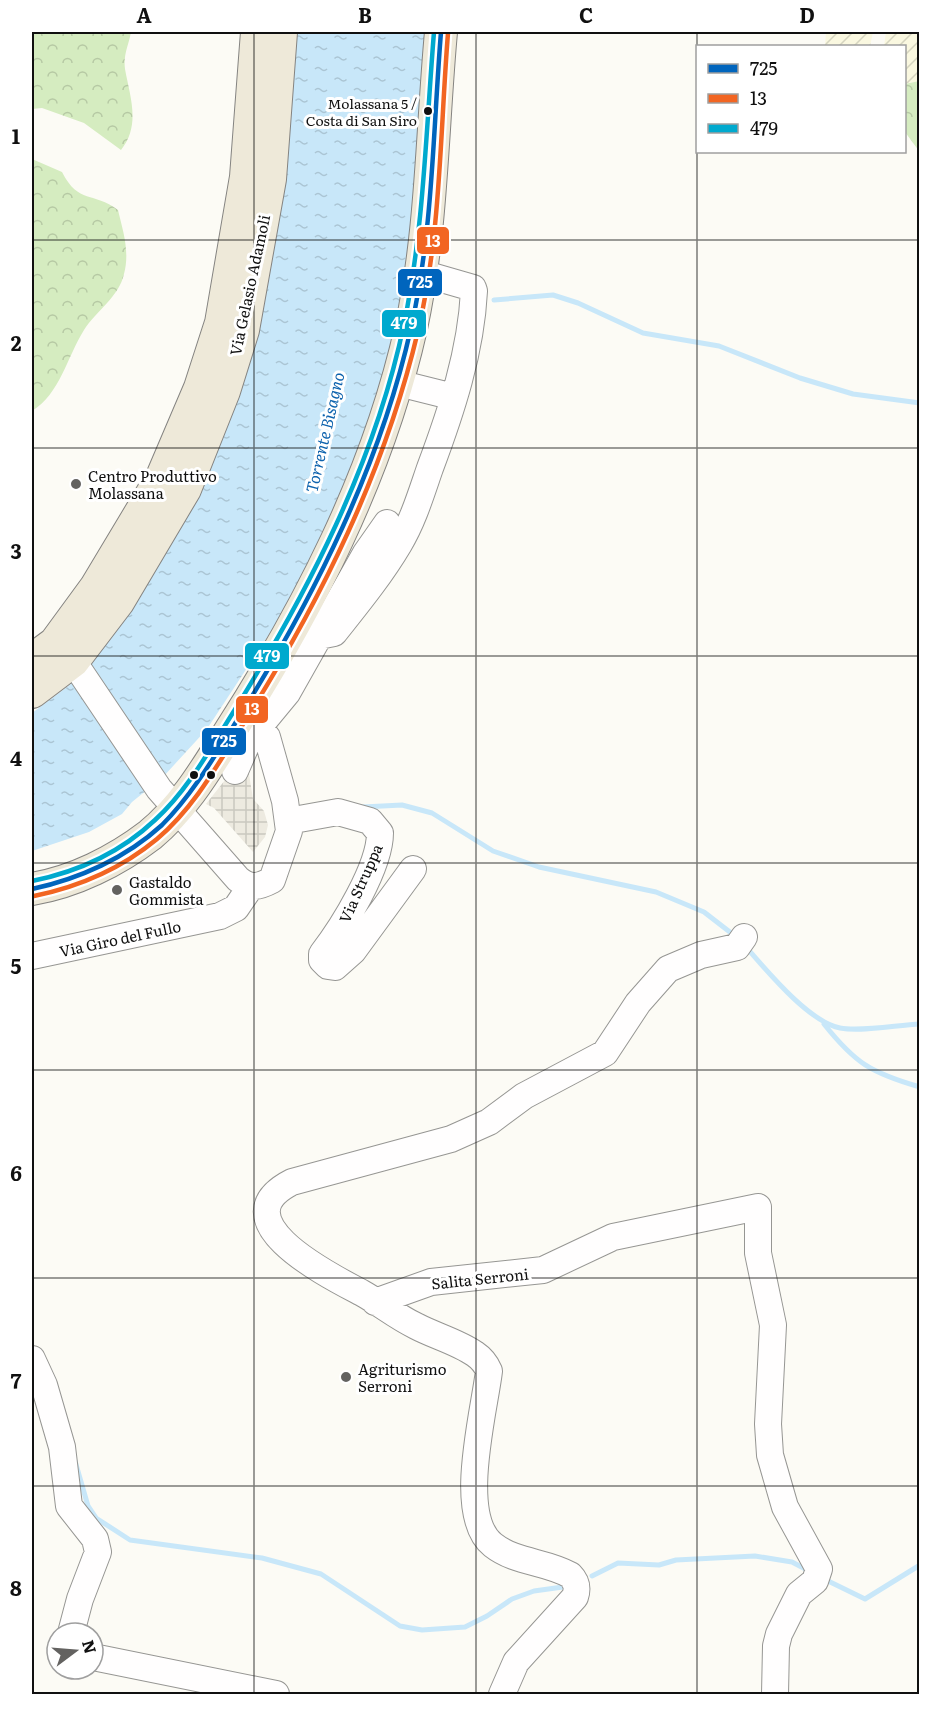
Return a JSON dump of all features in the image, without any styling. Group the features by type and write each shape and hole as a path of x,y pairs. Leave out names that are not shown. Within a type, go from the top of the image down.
{"main road":[{"name":"Via Gelasio Adamoli","path":"32,660 55,643 96,587 162,477 200,388 221,323 246,177 257,32"},
{"name":"Via Gelasio Adamoli","path":"32,692 75,664 118,602 185,489 224,391 243,330 270,178 281,32"},
{"path":"32,889 49,886 110,861 151,834 167,799 198,782 251,719 312,640 352,513 398,383 421,273 441,32"}],"street":[{"path":"312,640 372,544 393,533 416,509 454,397 470,333 474,291 473,288 421,273"},
{"path":"398,383 454,397"},
{"path":"312,640 374,582 393,533"},
{"path":"75,664 167,799 238,879 251,886 261,886 272,880 289,831 277,768 267,737 251,719"},
{"path":"235,771 249,739 251,719"},
{"name":"Via Struppa","path":"288,820 335,812 370,821 379,830 378,847 349,916 322,954 322,960 328,966 335,967 353,951 413,869"},
{"name":"Via Giro del Fullo","path":"32,956 208,919 236,908 251,886"},
{"path":"501,1695 516,1662 575,1597 576,1585 565,1572 529,1563 503,1551 486,1538 479,1528 475,1509 474,1482 489,1371 474,1352 415,1326 306,1263 280,1238 267,1217 267,1207 275,1192 292,1182 451,1139 489,1122 524,1096 605,1053 638,1003 668,969 740,942"},
{"name":"Salita Serroni","path":"375,1302 431,1282 543,1270 613,1237 758,1207 758,1253 773,1325 768,1415 770,1455 785,1507 813,1574 799,1594 777,1640 775,1695"},
{"path":"32,1359 44,1385 63,1447 69,1506 98,1544 98,1552 74,1621"},
{"path":"105,1659 276,1695"}],"shaded area":[{"path":"826,32 873,32 870,45 825,45"},
{"path":"886,32 919,32 919,81 906,84 906,45 884,45"},
{"path":"233,770 249,774 253,799 264,811 268,825 265,837 253,852 214,808 206,804"}],"green space":[{"path":"32,32 131,32 125,54 125,69 131,100 132,121 131,131 121,150 84,123 42,108 32,109"},
{"path":"920,81 919,151 906,133 906,84"},
{"path":"32,159 62,172 74,189 81,194 109,204 118,210 125,242 126,266 117,290 84,330 50,395 32,411"}],"water":[{"name":"Torrente Bisagno","path":"296,32 427,32 409,262 380,393 341,505 298,590 207,729 163,777 132,802 122,814 89,832 32,851 32,713 71,684 106,642 190,511 244,382 267,282"}],"waterway":[{"path":"494,300 553,295 578,303 643,333 719,346 800,378 853,394 920,403"},
{"path":"363,807 402,805 432,813 493,851 539,867 656,892 704,912 735,936"},
{"path":"746,947 789,994 828,1024 840,1028 859,1029 920,1024"},
{"path":"824,1024 845,1048 865,1065 889,1077 920,1087"},
{"path":"75,1461 88,1506 96,1518 130,1540 262,1558 321,1574 400,1626 422,1630 465,1627 487,1616 512,1599 534,1591 570,1586"},
{"path":"592,1576 618,1563 659,1565 676,1560 755,1556 792,1562 811,1572"},
{"path":"824,1579 865,1599 920,1565"}],"transit line":[{"name":"479","path":"32,881 82,866 113,851 142,831 178,796 207,754 288,620 336,525 376,426 404,324 416,252 424,178 434,32"},
{"name":"725","path":"32,889 50,885 101,866 133,848 174,813 204,772 268,669 319,576 342,528 382,430 411,328 428,218 441,32"},
{"name":"13","path":"34,896 83,882 129,859 157,839 183,813 216,768 273,675 348,533 388,434 404,383 426,294 439,183 448,33"}],"place":[{"name":"Molassana 5 / Costa di San Siro","path":"428,111"},
{"name":"Centro Produttivo Molassana","path":"76,484"},
{"name":"Gastaldo Gommista","path":"117,890"},
{"name":"Agriturismo Serroni","path":"346,1377"}]}
